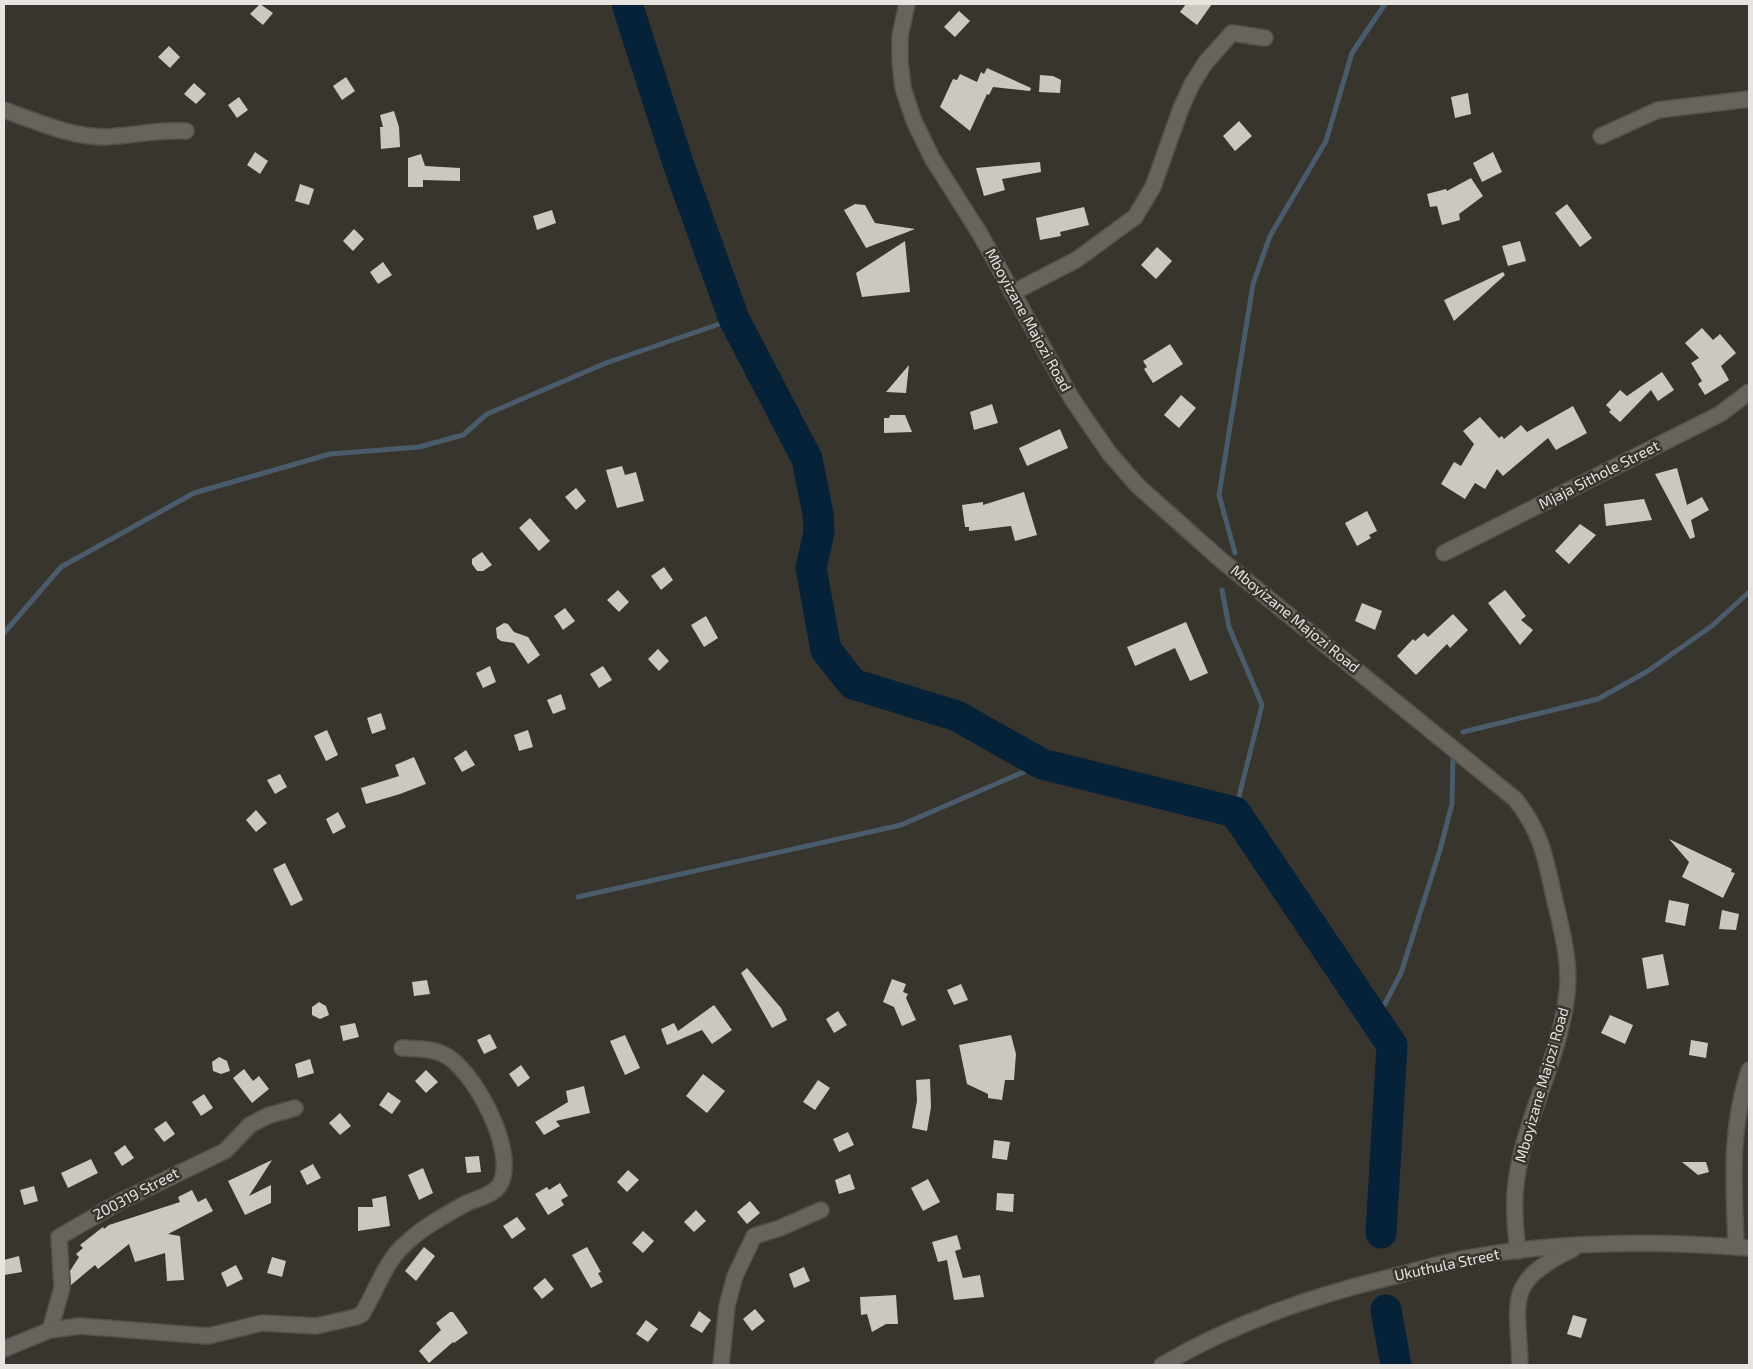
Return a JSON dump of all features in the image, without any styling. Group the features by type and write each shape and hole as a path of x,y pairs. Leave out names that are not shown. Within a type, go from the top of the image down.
{"street":[{"name":"Mboyizane Majozi Road","path":"907,4 900,36 900,60 902,88 911,113 932,158 980,234 1072,399 1109,453 1138,486 1221,560 1515,799 1535,826 1543,845 1560,924 1567,966 1568,991 1555,1050 1521,1154 1516,1183 1514,1213 1518,1251"},
{"path":"1012,293 1076,260 1134,218 1153,187 1181,108 1206,62 1232,33 1265,38"},
{"path":"1601,136 1658,110 1749,99"},
{"path":"4,110 52,127 90,136 164,130 186,131"},
{"name":"Mjaja Sithole Street","path":"1444,553 1720,414 1749,392"},
{"path":"4,1348 50,1330 100,1326 208,1336 262,1323 316,1326 356,1318 362,1314 392,1259 403,1246 432,1223 465,1204 494,1191 504,1176 505,1162 499,1133 484,1100 458,1065 444,1054 402,1048"},
{"path":"1742,1248 1734,1131 1749,1070"},
{"name":"200319 Street","path":"50,1330 62,1288 59,1237 124,1200 225,1150 250,1125 258,1120 295,1108"},
{"path":"721,1365 727,1306 735,1276 754,1236 780,1228 821,1210"},
{"name":"Ukuthula Street","path":"1162,1365 1235,1329 1334,1291 1467,1258 1518,1251 1626,1243 1742,1248"},
{"path":"1520,1365 1517,1306 1521,1287 1546,1265 1579,1246"}],"building":[{"path":"260,4 273,13 263,25 250,14"},
{"path":"1186,4 1212,4 1197,25 1180,12"},
{"path":"959,11 970,21 955,37 944,27"},
{"path":"169,46 180,57 170,68 158,57"},
{"path":"987,68 1031,88 1030,91 993,87 989,95 987,94 970,131 940,107 953,79 957,80 960,74 977,82 981,72 984,74"},
{"path":"1040,75 1053,76 1061,80 1060,93 1039,92"},
{"path":"346,77 355,91 342,100 333,86"},
{"path":"194,83 206,94 196,104 184,94"},
{"path":"1468,93 1471,114 1455,118 1451,97"},
{"path":"239,97 248,110 237,118 228,105"},
{"path":"394,111 399,127 400,147 381,149 380,127 383,127 380,115"},
{"path":"1239,121 1252,136 1235,151 1223,136"},
{"path":"255,152 268,161 260,174 247,165"},
{"path":"1493,152 1502,172 1482,182 1473,163"},
{"path":"421,154 425,166 460,168 460,181 423,180 423,187 408,187 408,158"},
{"path":"1040,162 1041,172 1002,179 1005,190 984,196 976,168"},
{"path":"1471,178 1483,196 1459,214 1460,220 1442,225 1437,206 1430,207 1427,194 1446,189 1447,191"},
{"path":"300,184 314,189 309,205 295,201"},
{"path":"855,204 865,205 875,223 915,229 866,248 844,210"},
{"path":"1567,204 1592,238 1580,247 1555,213"},
{"path":"1084,207 1089,225 1060,232 1061,236 1040,240 1036,218"},
{"path":"552,210 556,223 537,230 533,216"},
{"path":"354,229 364,239 353,251 343,241"},
{"path":"905,241 910,292 862,297 856,273"},
{"path":"1520,241 1526,261 1508,266 1502,246"},
{"path":"1157,247 1172,261 1156,279 1141,265"},
{"path":"383,262 392,275 378,284 370,272"},
{"path":"1503,272 1505,275 1454,321 1444,300"},
{"path":"1702,328 1713,340 1720,334 1736,353 1721,366 1729,380 1705,395 1698,384 1702,381 1691,363 1699,358 1685,343"},
{"path":"1170,344 1183,364 1153,383 1144,369 1147,367 1143,361"},
{"path":"909,365 906,393 886,392"},
{"path":"1662,372 1674,390 1658,401 1651,390 1620,422 1609,412 1611,410 1606,405 1620,390 1627,396"},
{"path":"1181,395 1196,408 1179,428 1164,415"},
{"path":"992,404 998,423 974,430 970,412"},
{"path":"1573,406 1587,433 1556,450 1548,438 1503,476 1497,469 1485,489 1475,483 1465,499 1441,484 1454,462 1461,466 1474,444 1463,431 1480,417 1499,438 1502,436 1504,439 1521,425 1527,432"},
{"path":"890,415 905,415 912,432 884,433 884,418 889,418"},
{"path":"1060,429 1068,448 1027,466 1019,448"},
{"path":"622,466 625,475 636,472 644,501 617,508 606,470"},
{"path":"1677,468 1687,505 1702,497 1709,510 1691,520 1695,537 1690,539 1655,474"},
{"path":"576,488 586,501 576,510 565,497"},
{"path":"1024,492 1037,535 1015,541 1011,526 969,531 969,527 965,527 962,505 983,502 983,505"},
{"path":"1644,499 1652,520 1606,526 1604,504"},
{"path":"1367,511 1377,531 1369,535 1371,538 1357,546 1345,523"},
{"path":"530,518 550,541 539,551 519,528"},
{"path":"1580,524 1596,535 1569,564 1555,551"},
{"path":"482,552 492,565 483,571 477,571 472,564 472,559"},
{"path":"664,567 673,580 661,590 651,576"},
{"path":"618,590 629,602 619,612 607,600"},
{"path":"1505,590 1526,616 1521,620 1533,630 1520,645 1488,603"},
{"path":"1362,603 1382,611 1375,630 1355,621"},
{"path":"565,608 575,621 563,630 554,616"},
{"path":"1453,614 1468,630 1450,648 1447,644 1416,675 1397,656 1413,639 1415,641 1424,633 1428,637"},
{"path":"706,616 718,638 704,647 691,625"},
{"path":"1186,622 1208,673 1190,681 1175,648 1135,666 1127,647"},
{"path":"504,623 508,624 514,632 528,637 540,655 528,664 514,643 501,641 497,638 496,628"},
{"path":"658,649 669,661 659,671 648,659"},
{"path":"490,666 496,682 483,688 476,673"},
{"path":"603,666 612,680 599,688 590,674"},
{"path":"561,694 566,709 553,714 547,700"},
{"path":"381,713 386,729 372,734 367,718"},
{"path":"327,730 338,755 326,761 314,736"},
{"path":"528,730 533,747 519,751 514,735"},
{"path":"466,750 475,765 462,772 454,758"},
{"path":"414,757 426,784 366,804 361,788 399,776 395,765"},
{"path":"280,774 287,787 275,794 267,780"},
{"path":"256,810 267,823 256,832 246,820"},
{"path":"338,812 346,827 333,834 326,819"},
{"path":"1669,839 1732,869 1731,872 1735,873 1723,898 1682,877 1689,862"},
{"path":"285,863 303,900 291,906 273,869"},
{"path":"1669,900 1689,904 1685,926 1665,922"},
{"path":"1722,910 1739,914 1736,930 1719,929"},
{"path":"1663,954 1669,985 1647,989 1642,958"},
{"path":"747,968 781,1008 787,1020 772,1028 741,973"},
{"path":"892,979 906,984 903,992 908,994 906,998 916,1020 902,1026 894,1007 883,1002"},
{"path":"427,980 430,994 414,996 412,982"},
{"path":"961,984 968,1000 954,1005 947,990"},
{"path":"319,1002 326,1006 329,1015 320,1019 312,1015 312,1007"},
{"path":"714,1005 732,1030 712,1044 702,1030 667,1045 661,1029 674,1023 678,1031"},
{"path":"838,1011 847,1025 834,1033 826,1019"},
{"path":"1610,1015 1633,1025 1625,1044 1601,1033"},
{"path":"355,1023 359,1037 343,1041 340,1026"},
{"path":"490,1034 497,1048 484,1054 477,1040"},
{"path":"625,1035 640,1068 625,1075 610,1041"},
{"path":"1011,1035 1016,1054 1014,1080 1005,1080 1002,1100 988,1098 988,1094 967,1084 959,1045"},
{"path":"1691,1040 1708,1043 1706,1058 1689,1055"},
{"path":"219,1057 227,1061 230,1071 221,1074 213,1071 212,1062"},
{"path":"310,1059 314,1073 298,1078 295,1064"},
{"path":"521,1065 530,1078 518,1087 509,1074"},
{"path":"244,1069 253,1081 259,1076 269,1089 252,1103 233,1078"},
{"path":"426,1070 438,1082 426,1093 415,1081"},
{"path":"703,1074 725,1091 707,1113 686,1096"},
{"path":"930,1079 931,1107 927,1131 912,1128 917,1101 916,1080"},
{"path":"818,1080 830,1088 815,1110 803,1102"},
{"path":"584,1086 590,1113 556,1121 560,1126 544,1135 535,1122 568,1102 566,1091"},
{"path":"388,1092 401,1101 392,1114 379,1105"},
{"path":"204,1094 213,1108 201,1116 192,1102"},
{"path":"340,1113 351,1126 340,1135 329,1123"},
{"path":"166,1121 175,1134 164,1142 154,1129"},
{"path":"848,1132 854,1145 839,1152 833,1139"},
{"path":"994,1140 1010,1142 1007,1160 992,1158"},
{"path":"125,1145 134,1158 122,1166 114,1153"},
{"path":"479,1156 481,1172 467,1173 465,1157"},
{"path":"91,1159 98,1173 68,1188 61,1173"},
{"path":"272,1160 249,1196 271,1185 271,1203 245,1215 228,1181"},
{"path":"1682,1162 1706,1162 1709,1172 1698,1175"},
{"path":"313,1164 321,1178 307,1185 300,1171"},
{"path":"423,1168 433,1193 419,1200 408,1175"},
{"path":"628,1170 639,1180 627,1192 617,1182"},
{"path":"850,1174 855,1189 839,1194 835,1180"},
{"path":"928,1179 940,1202 923,1211 911,1188"},
{"path":"560,1183 568,1196 561,1200 564,1205 548,1215 535,1194 547,1187 549,1190"},
{"path":"34,1186 38,1201 24,1205 20,1190"},
{"path":"192,1190 198,1202 206,1198 213,1211 168,1234 180,1236 184,1280 167,1281 165,1253 135,1262 129,1244 98,1269 95,1265 71,1285 70,1271 79,1257 76,1254 83,1248 80,1245 103,1227 104,1229 109,1225 180,1202 178,1197"},
{"path":"997,1193 1014,1194 1013,1212 996,1210"},
{"path":"386,1196 390,1226 358,1231 358,1207 373,1207 372,1199"},
{"path":"750,1201 760,1213 747,1224 737,1212"},
{"path":"696,1210 706,1221 694,1232 684,1222"},
{"path":"517,1217 526,1229 512,1239 503,1226"},
{"path":"643,1231 654,1241 643,1253 632,1243"},
{"path":"957,1235 961,1249 955,1251 963,1278 980,1275 984,1297 954,1300 947,1260 938,1262 932,1242"},
{"path":"424,1247 435,1256 416,1281 405,1271"},
{"path":"587,1247 601,1272 598,1273 603,1282 591,1288 572,1255"},
{"path":"19,1256 22,1272 4,1275 4,1260"},
{"path":"272,1257 286,1261 282,1277 267,1273"},
{"path":"236,1265 243,1279 227,1287 221,1273"},
{"path":"804,1267 810,1281 794,1288 789,1274"},
{"path":"545,1278 554,1289 542,1299 533,1288"},
{"path":"896,1295 898,1324 886,1324 872,1332 867,1314 861,1315 860,1297"},
{"path":"755,1309 765,1321 752,1331 743,1319"},
{"path":"699,1311 711,1320 702,1333 690,1326"},
{"path":"450,1312 453,1312 468,1333 453,1342 429,1363 419,1351 441,1330 436,1323"},
{"path":"1573,1315 1587,1319 1581,1338 1567,1334"},
{"path":"646,1320 658,1329 648,1342 636,1334"}],"waterway":[{"path":"627,4 679,166 734,319 807,459 818,514 819,532 811,568 826,650 853,684 957,716 1042,764 1235,812 1392,1045 1381,1233"},
{"path":"1235,553 1219,495 1253,284 1270,236 1326,141 1352,53 1385,4"},
{"path":"4,633 61,567 194,493 330,454 419,447 463,435 487,414 606,363 734,319"},
{"path":"1222,590 1229,627 1262,705 1235,812"},
{"path":"1463,732 1598,699 1648,671 1713,625 1749,592"},
{"path":"1376,1021 1401,973 1440,850 1452,804 1453,754"},
{"path":"578,897 901,825 1042,764"},
{"path":"1386,1310 1396,1365"}]}
